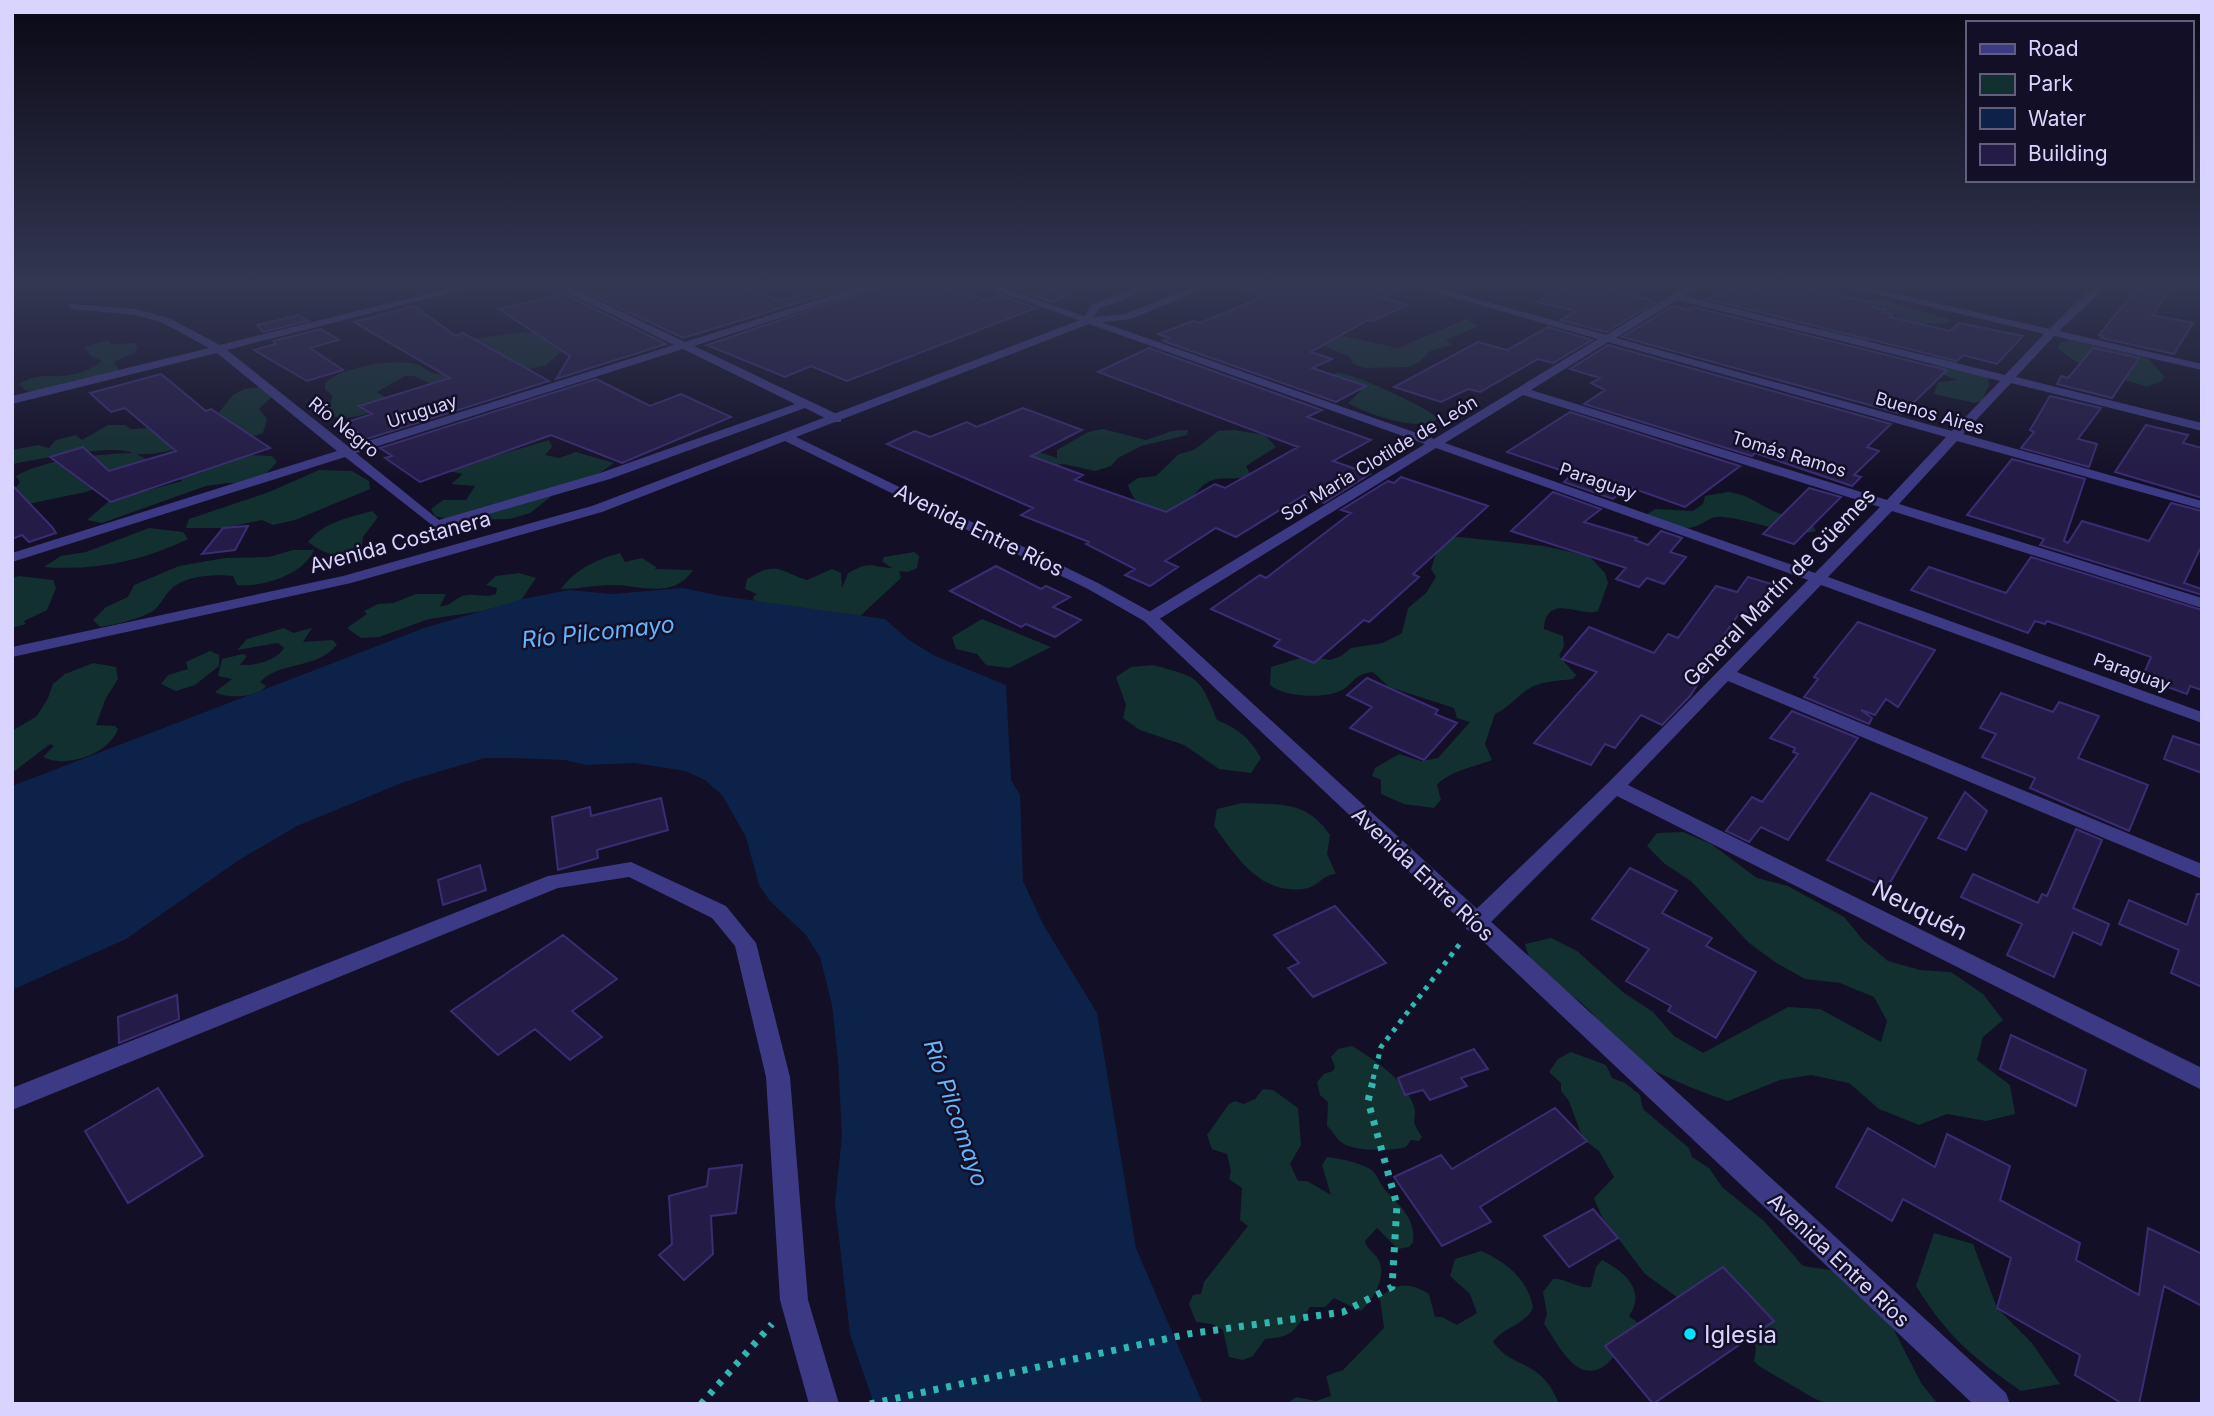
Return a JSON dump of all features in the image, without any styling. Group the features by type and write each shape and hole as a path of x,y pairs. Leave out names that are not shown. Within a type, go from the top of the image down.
{"street":[{"path":"12,400 219,349"},
{"name":"Río Negro","path":"219,349 437,525 605,476 806,404"},
{"name":"Uruguay","path":"12,558 669,349"},
{"path":"691,349 837,419"},
{"name":"Avenida Costanera","path":"12,652 346,580 597,509 1015,349"},
{"name":"Paraguay","path":"1166,349 1816,578 2202,718"},
{"name":"Sor Maria Clotilde de León","path":"1150,618 1591,349"},
{"name":"Buenos Aires","path":"1638,349 2202,505"},
{"path":"1889,349 2202,427"},
{"name":"General Martín de Güemes","path":"1475,924 1615,787 1890,505 2036,349"},
{"path":"2125,349 2202,367"},
{"name":"Tomás Ramos","path":"1524,391 2202,603"},
{"name":"Avenida Entre Ríos","path":"788,438 1093,586 1150,618 1475,924 1994,1404"},
{"path":"1724,673 2202,872"},
{"name":"Neuquén","path":"1615,787 2202,1080"},
{"path":"12,1098 555,881 631,869 719,912 745,943 778,1077 794,1300 824,1404"}],"path":[{"path":"870,1404 1188,1334 1343,1312 1392,1287 1397,1205 1368,1101 1381,1047 1475,924"},
{"path":"701,1404 794,1300"}],"green space":[{"path":"86,349 137,349 134,353 114,362 119,371 32,392 26,391 19,384 38,377 78,373 102,361 91,356"},
{"path":"463,349 564,349 545,366 434,385 414,376 405,376 377,392 391,401 377,409 350,417 326,413 333,396 325,389 325,383 354,369 401,362 416,364 433,373 453,373"},
{"path":"1331,349 1437,349 1408,367 1364,368 1352,363 1350,357"},
{"path":"2058,349 2110,349 2148,358 2165,377 2147,387 2082,366"},
{"path":"1933,356 1957,360 1957,367 1988,378 1989,385 1982,401 1974,403 1934,394 1938,382 1957,380 1911,362 1938,366"},
{"path":"1337,373 1389,391 1438,418 1419,424 1407,423 1356,407 1348,403 1361,391 1332,376"},
{"path":"261,387 273,396 259,409 267,419 263,433 238,440 159,453 136,454 152,462 146,470 86,492 23,505 12,493 20,482 16,476 42,465 88,456 132,453 124,450 93,451 12,464 12,450 38,445 49,448 56,440 76,435 82,440 108,425 125,425 131,429 149,428 156,433 213,420 233,395 244,389"},
{"path":"1103,429 1146,440 1172,431 1188,430 1187,435 1141,446 1118,458 1111,466 1095,471 1063,464 1026,470 1016,444 1057,458 1057,450 1088,432"},
{"path":"1234,430 1265,435 1276,447 1246,466 1250,474 1241,478 1209,482 1188,502 1170,513 1153,512 1138,503 1132,495 1128,485 1138,478 1156,476 1179,454 1194,450 1218,431"},
{"path":"549,440 552,447 545,455 559,458 576,452 614,463 578,488 553,495 530,513 510,519 450,520 435,516 431,509 443,500 466,500 475,486 451,484 463,474 448,471 479,457 485,459"},
{"path":"250,455 272,456 277,462 261,479 245,484 206,486 102,523 87,520 109,501 182,481 172,472 219,465"},
{"path":"319,470 352,471 369,481 370,489 295,520 273,525 262,520 224,528 186,528 189,519 269,492"},
{"path":"1728,492 1749,498 1778,513 1805,520 1816,531 1797,532 1723,517 1685,528 1664,524 1645,516 1655,509 1693,511 1703,504 1705,496"},
{"path":"372,511 378,517 363,537 362,546 355,551 335,555 308,542 329,525"},
{"path":"149,528 183,532 188,539 118,563 44,567 61,556 86,552"},
{"path":"1459,537 1544,546 1589,556 1605,573 1608,583 1598,611 1558,608 1551,611 1546,618 1544,629 1563,636 1564,646 1559,656 1576,675 1573,679 1532,687 1495,714 1485,744 1492,760 1442,780 1437,785 1441,800 1434,808 1404,804 1381,794 1381,780 1372,776 1375,768 1399,754 1421,761 1438,758 1470,722 1457,718 1454,708 1389,687 1373,672 1361,675 1333,694 1304,696 1284,692 1270,685 1271,667 1300,658 1316,662 1318,658 1330,660 1351,648 1383,643 1402,633 1408,608 1426,593 1436,577 1431,569 1436,553 1428,549 1443,538"},
{"path":"293,550 314,550 302,566 270,582 237,585 233,576 192,578 176,585 153,611 140,617 100,627 93,620 106,607 128,597 134,585 179,566 225,558 269,557"},
{"path":"914,552 919,556 917,568 908,572 899,571 901,578 858,618 755,604 753,597 757,594 745,589 747,579 772,568 807,580 832,569 841,573 842,588 848,573 856,569 870,565 892,568 882,561 884,557"},
{"path":"620,553 625,562 642,558 656,567 655,569 693,570 676,585 666,588 612,585 561,589 573,576 588,566"},
{"path":"519,573 536,578 517,606 429,619 379,637 361,638 347,628 367,614 364,611 378,604 393,603 416,594 446,594 440,606 444,606 463,596 496,594 497,588 486,585 496,576"},
{"path":"19,576 53,580 56,588 47,610 24,621 26,624 12,628 12,578"},
{"path":"982,619 1051,647 1009,668 986,665 977,654 956,649 952,637"},
{"path":"284,628 293,633 312,628 303,642 333,640 337,645 318,659 269,675 260,682 266,686 256,693 234,696 215,692 232,679 218,676 222,659 243,654 247,656 240,665 246,665 270,659 284,648 278,643 237,650 247,639"},
{"path":"210,651 219,655 219,666 195,685 176,691 161,684 168,675 188,669 186,662"},
{"path":"93,663 116,667 118,679 106,698 96,725 115,726 118,729 113,738 96,752 74,760 52,760 43,757 54,746 50,744 12,773 12,731 37,716 53,684 65,674"},
{"path":"1153,665 1196,680 1206,694 1217,720 1242,735 1261,758 1251,773 1219,769 1184,745 1140,730 1123,718 1126,705 1116,677 1131,667"},
{"path":"1242,803 1292,807 1312,816 1330,835 1327,854 1336,874 1308,888 1292,890 1278,887 1253,873 1232,851 1214,826 1217,809"},
{"path":"1683,832 1711,844 1757,878 1788,886 1844,917 1863,940 1888,961 1920,970 1951,972 1983,994 2003,1020 1983,1037 1977,1060 2010,1085 2015,1114 1986,1121 1947,1114 1919,1125 1879,1109 1849,1083 1811,1075 1780,1080 1728,1101 1660,1074 1626,1052 1576,998 1542,977 1530,959 1525,944 1551,938 1577,951 1624,993 1653,1012 1674,1036 1703,1053 1788,1007 1820,1009 1881,1042 1887,1021 1874,997 1840,983 1805,979 1775,962 1749,943 1691,881 1665,864 1647,846 1657,833"},
{"path":"1352,1046 1380,1064 1404,1088 1414,1107 1414,1122 1422,1137 1419,1141 1411,1140 1406,1147 1383,1150 1354,1148 1341,1142 1327,1126 1328,1102 1320,1095 1317,1082 1324,1074 1333,1071 1335,1067 1331,1057 1338,1049"},
{"path":"1571,1052 1606,1065 1612,1078 1625,1083 1640,1095 1643,1109 1689,1148 1692,1157 1709,1168 1722,1187 1764,1221 1803,1266 1850,1273 1893,1328 1921,1383 1938,1404 1831,1404 1815,1399 1759,1366 1754,1361 1756,1348 1750,1335 1695,1310 1645,1274 1602,1217 1594,1198 1614,1177 1599,1151 1587,1142 1580,1131 1569,1101 1561,1091 1561,1083 1549,1072 1558,1059"},
{"path":"1263,1089 1273,1090 1298,1108 1301,1145 1290,1164 1298,1181 1307,1181 1331,1195 1322,1165 1327,1157 1370,1169 1406,1214 1412,1226 1413,1242 1409,1247 1398,1249 1377,1228 1365,1241 1381,1266 1380,1280 1370,1301 1361,1311 1334,1298 1325,1307 1310,1307 1293,1331 1265,1339 1253,1356 1243,1360 1229,1357 1223,1330 1212,1324 1196,1322 1189,1304 1193,1295 1201,1294 1204,1282 1248,1226 1240,1220 1242,1188 1229,1179 1231,1171 1227,1154 1212,1149 1207,1135 1229,1104 1235,1101 1244,1104 1255,1099"},
{"path":"1934,1233 1973,1244 1997,1308 2032,1343 2060,1384 2021,1391 1988,1367 1950,1333 1916,1286"},
{"path":"1481,1251 1499,1260 1521,1280 1533,1308 1524,1319 1493,1342 1501,1351 1544,1379 1559,1404 1287,1404 1296,1397 1316,1401 1331,1396 1326,1376 1343,1370 1384,1328 1380,1298 1391,1289 1409,1286 1422,1290 1429,1294 1435,1317 1442,1317 1457,1325 1477,1313 1470,1294 1450,1276 1455,1259"},
{"path":"1602,1260 1625,1276 1634,1290 1634,1307 1629,1316 1638,1323 1635,1336 1621,1345 1609,1362 1598,1369 1588,1371 1570,1360 1544,1324 1547,1314 1543,1292 1553,1279 1591,1287 1596,1267"}],"water":[{"name":"Río Pilcomayo","path":"683,588 721,596 885,619 909,640 935,656 1006,685 1011,780 1020,795 1023,881 1043,924 1097,1013 1136,1248 1203,1404 874,1404 850,1334 835,1203 842,1135 838,1061 832,1005 820,957 806,935 770,901 759,885 746,837 722,795 705,780 685,771 635,763 586,765 565,760 485,758 404,782 297,826 239,860 126,939 12,990 12,786 424,628 523,599 569,590 612,594"}],"building":[{"path":"312,349 343,370 307,381 254,350"},
{"path":"400,349 492,349 549,381 367,439 344,423 372,414 359,406 450,378"},
{"path":"560,349 650,349 556,379 570,356"},
{"path":"717,349 930,349 847,381 811,366 785,377"},
{"path":"1152,349 1322,410 1307,417 1371,440 1333,461 1370,474 1324,503 1304,495 1236,537 1216,528 1165,561 1178,567 1150,586 1125,575 1135,569 1086,544 1089,542 1021,515 1033,508 887,444 915,431 930,437 967,422 977,427 1023,408 1082,430 1031,456 1083,475 1075,480 1166,512 1215,484 1225,488 1298,447 1098,372"},
{"path":"1186,349 1316,349 1311,352 1332,359 1312,368 1366,386 1336,402"},
{"path":"1465,349 1577,349 1553,363 1538,359 1480,392 1468,389 1441,402 1394,387"},
{"path":"1602,349 1623,349 1891,424 1867,447 1879,451 1854,475 1861,477 1852,486 1755,453 1752,456 1584,404 1605,390 1591,383 1600,378 1570,369"},
{"path":"1666,349 1863,349 1947,370 1902,414"},
{"path":"1909,349 2011,349 1997,364 1963,355 1957,361"},
{"path":"2092,349 2139,358 2112,398 2057,384 2061,376 2068,378"},
{"path":"2152,349 2177,349 2174,354"},
{"path":"161,374 206,411 211,409 270,448 111,502 50,457 83,447 109,471 176,451 125,408 111,412 90,393"},
{"path":"596,379 650,406 681,394 731,417 622,463 551,435 420,482 385,458 392,456 380,448"},
{"path":"2050,396 2101,408 2078,439 2097,444 2089,467 2021,448 2034,432 2030,430"},
{"path":"1570,412 1740,466 1685,507 1629,487 1613,499 1564,482 1572,474 1507,452"},
{"path":"2146,425 2188,435 2183,443 2202,448 2202,498 2115,472"},
{"path":"2012,459 2085,479 2064,541 2068,543 2082,521 2149,541 2171,503 2202,511 2202,545 2184,583 2202,589 2202,595 2040,545 2044,539 1967,515"},
{"path":"1401,477 1488,506 1413,574 1419,577 1369,622 1364,620 1314,663 1274,646 1280,640 1211,609 1260,575 1266,578 1351,513 1341,510 1388,481 1394,483"},
{"path":"12,485 56,533 29,542 22,535 12,539"},
{"path":"1809,488 1841,497 1794,544 1763,534"},
{"path":"1553,492 1601,509 1584,522 1637,538 1635,540 1648,545 1661,531 1682,538 1670,552 1686,557 1664,584 1647,578 1639,587 1616,579 1626,568 1511,531"},
{"path":"248,526 235,550 202,554 223,528"},
{"path":"2031,557 2202,610 2202,690 2190,686 2187,694 2142,678 2151,657 2094,637 2047,621 2045,624 2035,621 2028,633 1911,590 1929,567 2006,593"},
{"path":"996,566 1041,589 1046,586 1070,597 1053,607 1081,620 1055,637 1026,624 1021,627 950,591"},
{"path":"1748,577 1775,585 1752,619 1738,615 1700,671 1705,673 1690,696 1662,725 1641,715 1615,748 1605,744 1591,765 1534,743 1597,672 1562,659 1589,627 1654,653 1668,634 1678,638 1716,586 1737,592"},
{"path":"1858,622 1935,650 1898,707 1886,699 1875,715 1861,710 1872,718 1869,724 1804,697 1818,679 1814,677"},
{"path":"1367,678 1438,710 1435,714 1457,723 1424,760 1350,728 1372,707 1347,695"},
{"path":"2001,693 2053,712 2059,702 2099,716 2078,758 2148,785 2129,831 2030,788 2035,778 1982,757 1996,734 1980,728"},
{"path":"1792,711 1858,738 1788,840 1761,827 1749,842 1726,831 1752,797 1762,802 1798,754 1793,752 1795,748 1770,738"},
{"path":"2173,736 2202,746 2202,773 2164,759"},
{"path":"1965,792 1987,811 1966,850 1938,838"},
{"path":"1871,793 1927,818 1887,888 1827,860"},
{"path":"661,798 668,830 597,850 598,858 558,870 552,817 590,807 591,816"},
{"path":"2076,829 2102,840 2073,908 2109,924 2101,945 2073,932 2054,977 2007,955 2022,924 1961,897 1973,874 2038,903 2042,894 2047,896"},
{"path":"480,865 486,890 443,905 438,880"},
{"path":"1630,868 1677,891 1662,913 1712,938 1706,946 1756,972 1716,1038 1668,1011 1671,1006 1626,981 1649,949 1592,919"},
{"path":"2197,894 2202,894 2202,987 2171,973 2179,950 2119,924 2129,900 2187,925"},
{"path":"1335,906 1386,963 1313,997 1288,968 1299,963 1274,935"},
{"path":"563,935 617,979 572,1011 602,1037 570,1060 535,1029 498,1055 451,1011"},
{"path":"177,995 179,1019 119,1043 118,1017"},
{"path":"2011,1035 2086,1070 2076,1106 2000,1069"},
{"path":"1474,1049 1488,1069 1461,1078 1467,1086 1430,1100 1423,1090 1405,1095 1398,1078"},
{"path":"158,1088 203,1156 128,1203 85,1131"},
{"path":"1555,1108 1587,1141 1480,1207 1491,1222 1442,1246 1394,1177 1441,1155 1452,1169"},
{"path":"1868,1128 1935,1167 1947,1134 2010,1166 2000,1200 2080,1243 2076,1260 2139,1295 2148,1228 2202,1254 2202,1306 2164,1286 2139,1404 2123,1404 2075,1375 2080,1355 1997,1308 2011,1258 1903,1199 1892,1221 1836,1187"},
{"path":"742,1165 736,1213 711,1216 713,1254 684,1280 659,1255 672,1244 669,1196 707,1186 709,1169"},
{"path":"1593,1209 1618,1238 1569,1267 1544,1236"},
{"name":"Iglesia","path":"1723,1267 1774,1321 1653,1404 1605,1346"}],"place":[{"name":"Iglesia","path":"1690,1334"}]}
